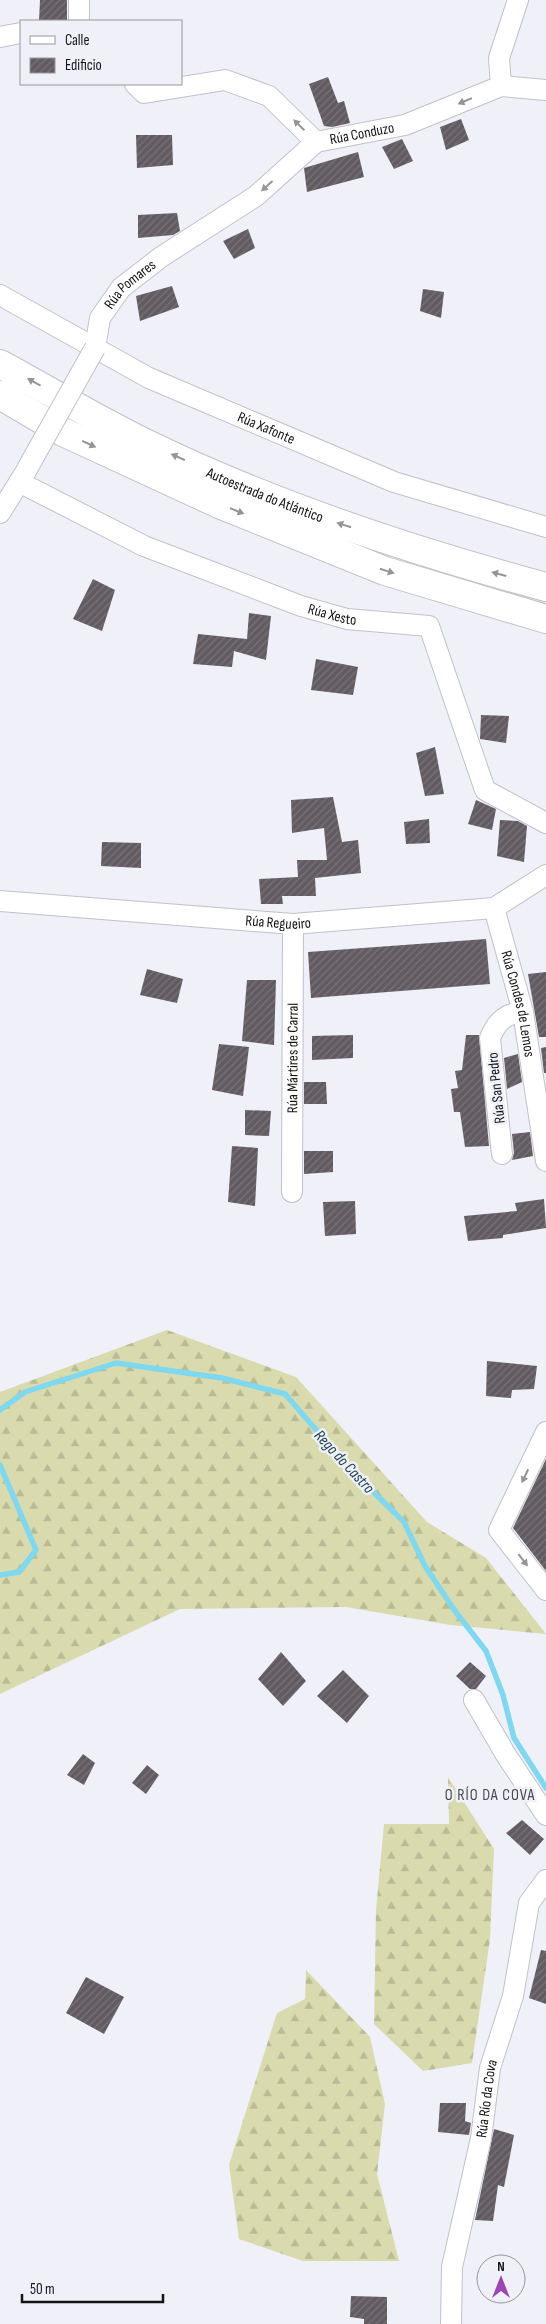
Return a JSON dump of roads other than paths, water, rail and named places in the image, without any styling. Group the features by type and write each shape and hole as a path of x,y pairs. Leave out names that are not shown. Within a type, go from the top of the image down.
{"highway":[{"name":"Autoestrada do Atlántico","path":"0,364 143,442 302,512 463,565 546,587"},
{"name":"Autoestrada do Atlántico","path":"0,395 63,432 219,504 385,571 546,619"}],"street":[{"path":"79,0 79,20"},
{"path":"501,86 499,58 518,0"},
{"path":"0,37 20,33"},
{"name":"Rúa Conduzo","path":"135,85 144,93 225,80 269,96 316,142 405,126 501,86 546,90"},
{"name":"Rúa Pomares","path":"2,505 23,476 95,348 100,318 121,288 161,257 256,196 316,142"},
{"name":"Rúa Xafonte","path":"0,294 149,378 394,482 546,527"},
{"name":"Rúa Xesto","path":"23,476 144,546 301,606 347,619 429,626 485,790 546,823"},
{"name":"Rúa Regueiro","path":"0,901 293,924 494,908 546,875"},
{"name":"Rúa Condes de Lemos","path":"494,908 523,1012 546,1161"},
{"name":"Rúa Mártires de Carral","path":"292,1192 293,924"},
{"name":"Rúa San Pedro","path":"502,1154 490,1038 494,1028 510,1013 523,1012"},
{"path":"546,1432 499,1530 546,1590"},
{"path":"474,1700 506,1755 546,1815"},
{"name":"Rúa Río da Cova","path":"451,2324 452,2267 481,2138 490,2068 513,1996 529,1903 546,1880"}],"waterway":[{"name":"Rego do Castro","path":"0,1410 25,1392 116,1363 222,1378 285,1394 352,1471 404,1522 425,1566 455,1611 486,1651 503,1695 514,1738 546,1788"},
{"name":"Rego do Castro","path":"0,1465 36,1550 19,1572 0,1575"}],"district":[{"name":"O RÍO DA COVA","path":"490,1794"}]}
